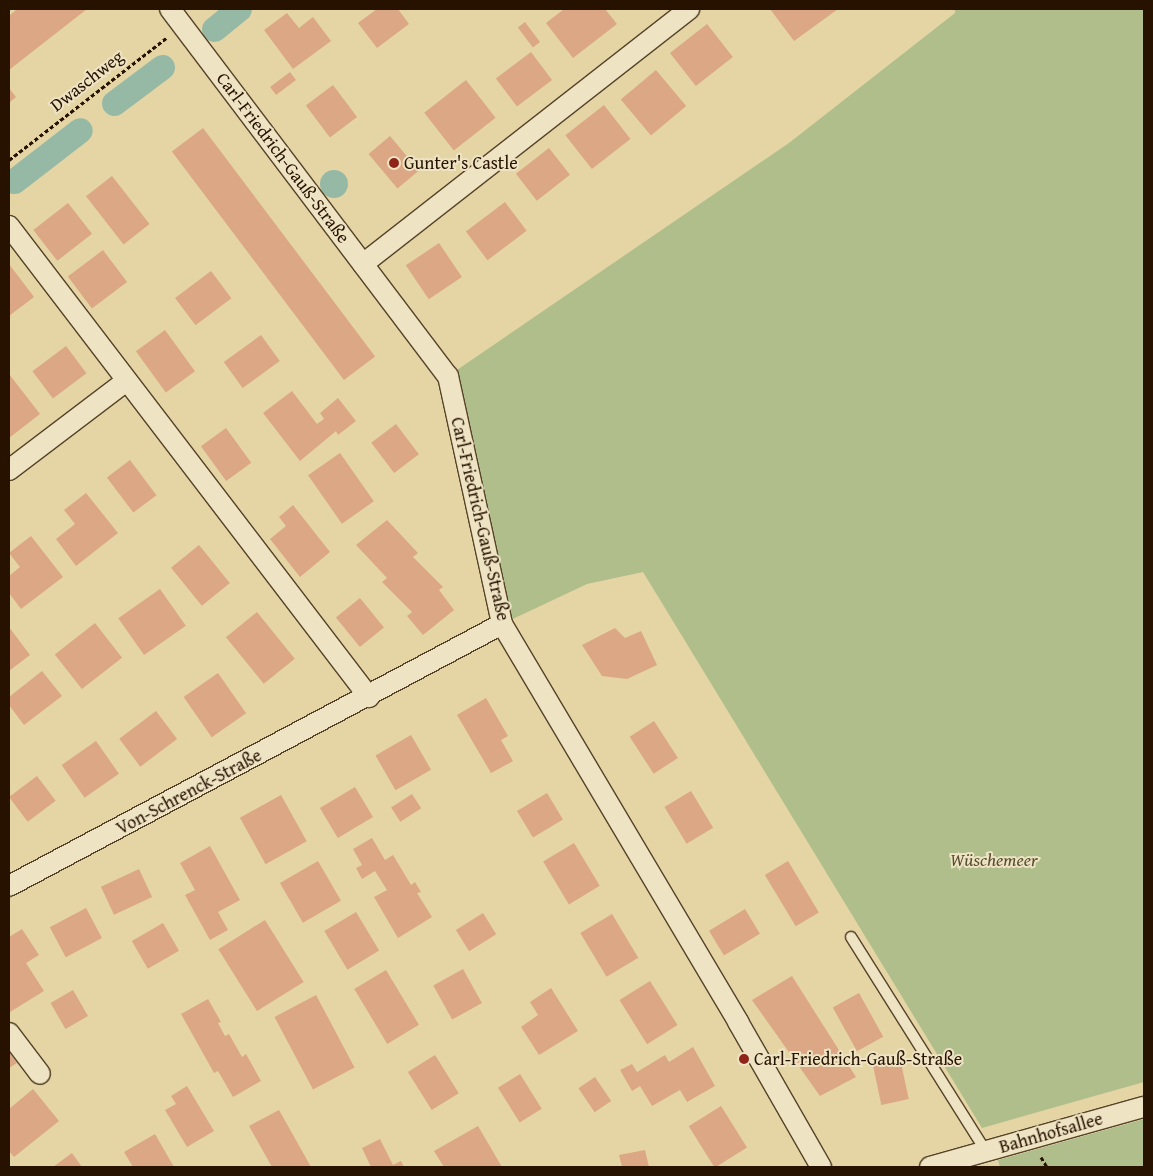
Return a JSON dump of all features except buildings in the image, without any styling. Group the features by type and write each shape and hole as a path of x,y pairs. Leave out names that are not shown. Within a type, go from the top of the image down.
{"street":[{"name":"Carl-Friedrich-Gauß-Straße","path":"170,9 448,376 502,624 738,1022 821,1167"},
{"path":"363,264 689,9"},
{"path":"9,226 125,382 369,697"},
{"path":"9,470 125,382"},
{"name":"Von-Schrenck-Straße","path":"9,886 369,697 502,624"},
{"path":"9,1033 40,1074"},
{"name":"Bahnhofsallee","path":"930,1167 1144,1107"}],"lane":[{"path":"851,937 986,1151"}],"path":[{"name":"Dwaschweg","path":"9,160 183,25"}],"green space":[{"name":"Wüschemeer","path":"955,9 1144,9 1144,1082 982,1128 643,572 587,584 502,624 448,376 789,143 955,13"},
{"path":"1144,1119 1144,1167 1000,1167 998,1160"}],"shaded area":[{"path":"334,170 344,174 348,184 344,194 334,198 324,194 320,184 324,174"}],"waterway":[{"path":"214,29 239,9"},
{"path":"114,103 162,67"},
{"path":"14,181 80,130"}],"place":[{"name":"Gunter's Castle","path":"394,163"},
{"name":"Carl-Friedrich-Gauß-Straße","path":"744,1059"}]}
